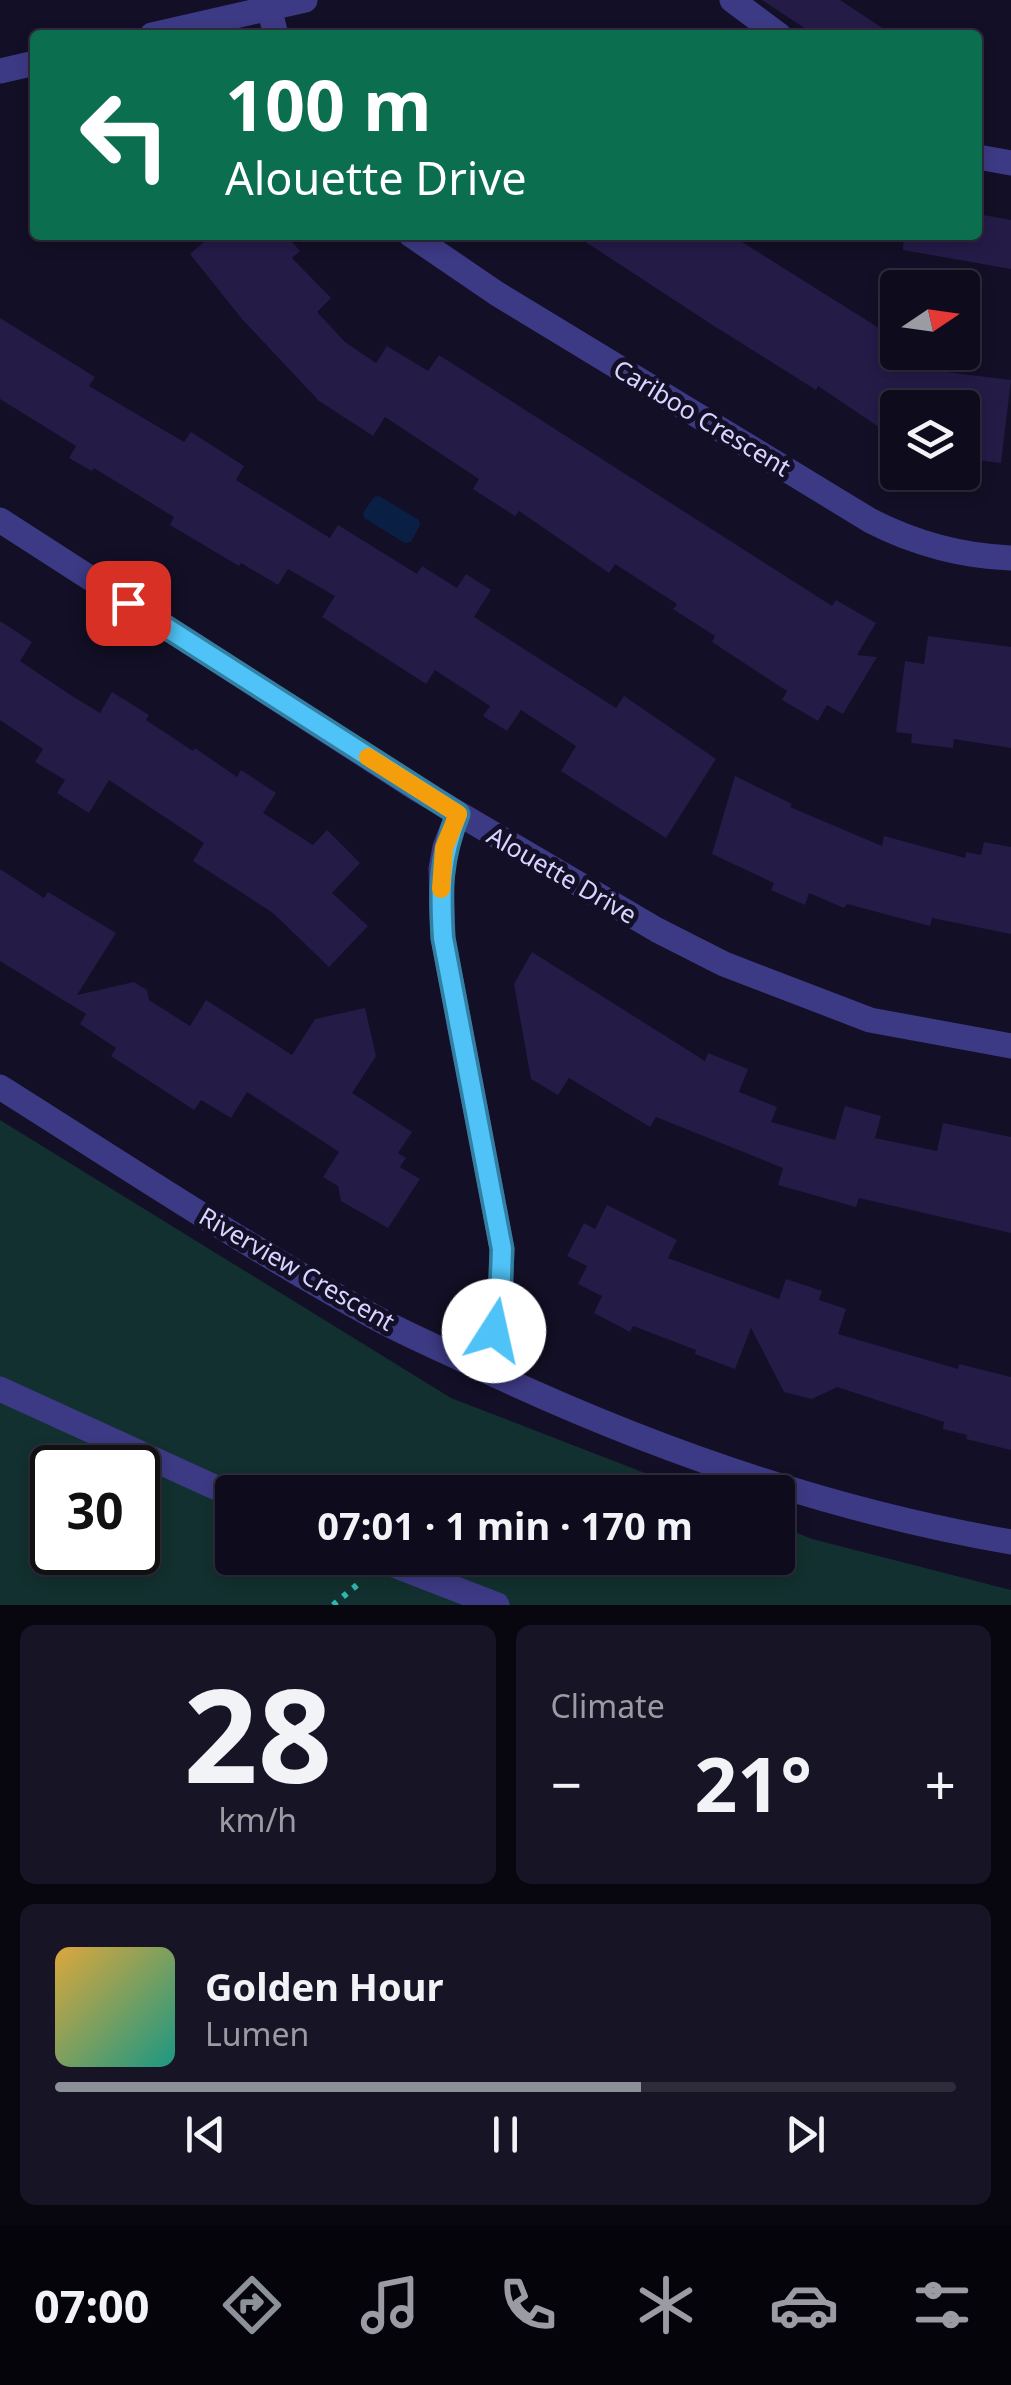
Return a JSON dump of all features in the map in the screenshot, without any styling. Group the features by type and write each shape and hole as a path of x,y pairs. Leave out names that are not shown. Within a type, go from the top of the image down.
{"street":[{"path":"174,30 305,0"},
{"path":"732,0 772,30"},
{"path":"269,8 275,30"},
{"path":"0,71 30,64"},
{"path":"982,157 1011,162"},
{"name":"Cariboo Crescent","path":"418,240 496,292 871,521 935,548 974,557 1011,558"},
{"name":"Alouette Drive","path":"0,520 458,814 656,930 724,964 870,1020 1011,1046"},
{"path":"458,814 444,848 441,869 443,938 502,1249 500,1302 485,1370"},
{"name":"Riverview Crescent","path":"0,1087 357,1308 559,1404 709,1462 871,1511 1011,1542"},
{"path":"0,1389 215,1487"},
{"path":"420,1575 498,1605"}],"green space":[{"path":"0,1120 451,1398 650,1475 215,1475 215,1575 795,1575 795,1532 1011,1590 1011,1605 0,1605"}],"water":[{"path":"379,496 419,520 411,542 405,543 364,518 363,513"}],"building":[{"path":"762,0 840,0 885,30 807,30"},
{"path":"982,215 1011,220 1011,269 903,250 904,240 982,240"},
{"path":"206,240 290,240 300,251 292,258 331,298 317,312 345,342 376,363 387,346 428,371 439,355 832,606 836,600 876,623 857,655 877,657 843,714 827,705 818,721 782,700 787,691 712,642 715,636 673,609 677,604 615,564 609,573 519,511 515,516 473,489 479,479 385,417 373,436 319,401 242,319 190,254"},
{"path":"583,240 739,240 880,329 880,370 943,370 1011,380 1001,463 980,460 980,390 880,390 880,428 818,386 816,390"},
{"path":"0,318 95,377 89,386 184,442 191,432 244,466 236,480 330,538 338,525 417,574 422,566 457,588 466,574 491,590 474,617 616,708 624,696 716,759 666,838 561,771 576,746 521,710 507,731 483,716 490,706 435,670 426,684 322,617 335,596 288,569 278,585 241,563 239,566 170,525 174,517 94,468 92,471 69,458 76,446 0,399"},
{"path":"0,621 32,642 20,661 72,696 100,713 112,692 149,715 146,720 193,751 195,748 237,777 241,770 276,793 263,813 313,845 327,830 360,863 332,893 368,926 329,967 273,913 193,861 204,843 109,780 89,813 57,793 65,780 35,762 43,749 0,720"},
{"path":"928,636 1011,647 1011,748 954,739 953,748 911,743 912,734 896,732 905,661 924,664"},
{"path":"735,776 792,804 790,807 882,846 884,836 965,858 966,852 981,855 984,842 1011,847 1011,934 932,918 930,926 847,904 844,908 809,893 805,905 771,890 774,883 712,854"},
{"path":"0,869 44,898 48,892 116,933 77,995 134,982 147,990 149,1000 190,1026 206,1000 292,1055 315,1019 365,1008 376,1056 352,1093 412,1132 398,1153 406,1158 400,1167 420,1179 388,1228 341,1201 338,1186 323,1177 339,1152 247,1092 231,1118 201,1100 194,1110 111,1056 116,1048 80,1024 86,1014 0,961"},
{"path":"532,952 705,1061 708,1053 748,1069 739,1092 777,1107 771,1122 835,1140 845,1106 881,1116 875,1138 937,1151 943,1123 1011,1137 1011,1233 859,1198 856,1207 778,1185 783,1168 656,1117 650,1127 569,1078 558,1095 531,1079 514,984"},
{"path":"607,1205 677,1240 668,1258 779,1299 786,1279 822,1291 819,1300 846,1309 838,1334 958,1369 959,1364 1011,1377 1011,1450 966,1439 967,1435 943,1429 944,1422 837,1387 812,1399 784,1392 751,1328 735,1369 633,1326 630,1332 594,1313 602,1296 578,1284 587,1266 567,1256 584,1223 595,1229"}],"slow traffic":[{"path":"368,757 458,814 444,848 441,889"}],"route":[{"path":"128,603 458,814 444,848 441,869 443,938 502,1249 500,1302 494,1331"}]}
